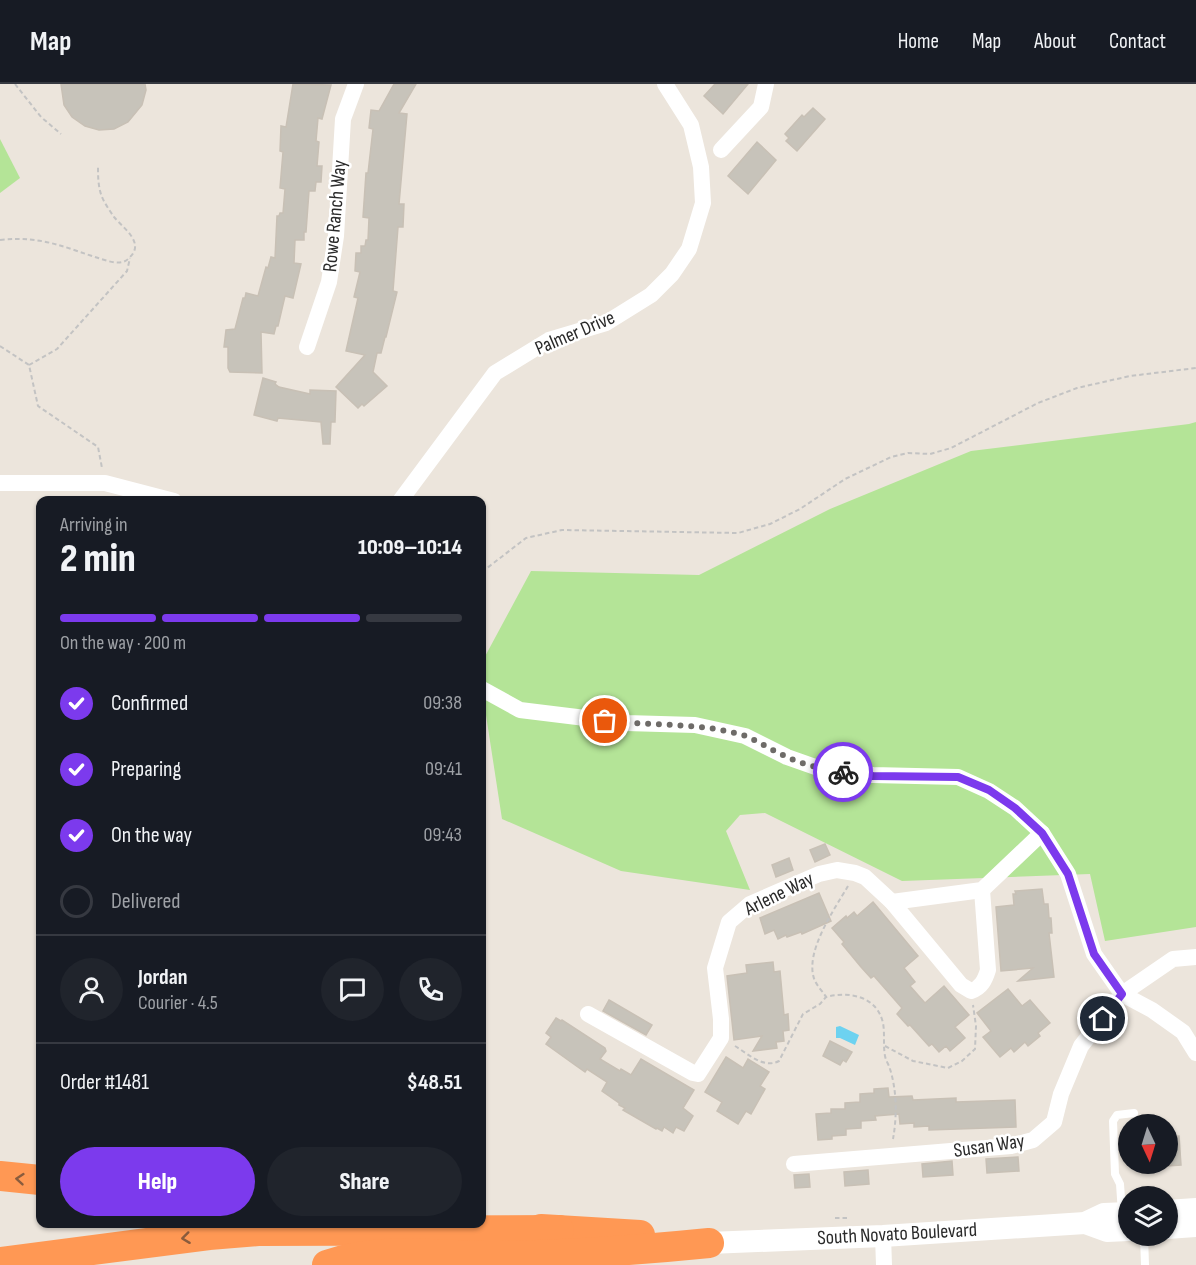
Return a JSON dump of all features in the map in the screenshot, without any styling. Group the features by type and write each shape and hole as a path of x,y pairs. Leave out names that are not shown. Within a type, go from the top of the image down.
{"highway":[{"path":"0,1176 36,1180"},
{"path":"486,1225 645,1236 709,1243"},
{"path":"0,1262 201,1236 258,1231 559,1230"},
{"path":"327,1265 380,1254 479,1256 601,1253 709,1243"},
{"path":"0,1251 16,1265"},
{"path":"401,1265 479,1256"}],"main road":[{"path":"1178,1210 1196,1209"},
{"name":"South Novato Boulevard","path":"709,1243 883,1236 1085,1223 1104,1214 1118,1217"},
{"path":"1178,1227 1196,1226"}],"street":[{"name":"Rowe Ranch Way","path":"307,347 329,282 336,236 343,119 356,84"},
{"name":"Palmer Drive","path":"404,496 495,373 549,340 606,322 651,295 672,274 689,249 703,203 700,167 691,124 665,84"},
{"path":"721,150 761,107 766,84"},
{"path":"0,483 105,483 155,496"},
{"path":"486,691 520,710 626,723 695,725 745,736 787,757 821,769 873,776 958,777 989,790 1015,808 1042,833 1068,874 1094,954 1122,994 1152,1010 1183,1032 1196,1053"},
{"path":"892,902 982,890 1042,833"},
{"name":"Arlene Way","path":"721,1038 715,968 729,921 750,904 819,874 837,870 865,877 892,902 961,985 971,991"},
{"path":"971,991 980,986 988,970 982,890"},
{"name":"Susan Way","path":"794,1164 1011,1146 1033,1140 1054,1122 1060,1094 1081,1046 1122,994 1173,959 1196,957"},
{"path":"588,1014 698,1074 721,1038"},
{"path":"883,1236 884,1265"}],"lane":[{"path":"1119,1186 1115,1174 1113,1121 1117,1115 1134,1113"},
{"path":"1144,1246 1145,1265"}],"path":[{"path":"15,84 41,117 61,134"},
{"path":"29,365 57,349 127,271 135,248 132,235 115,217 101,196 98,165"},
{"path":"0,240 27,238 49,241 116,263 130,258"},
{"path":"0,346 29,365 38,406 98,447 105,483"},
{"path":"486,569 526,538 562,530 738,533 770,524 800,509 845,479 891,457 908,453 930,454 951,448 1038,403 1077,388 1130,376 1196,368"},
{"path":"826,997 815,981 812,959 814,949 847,887"},
{"path":"885,1046 913,1061 948,1068 962,1061 975,1049 976,1026 971,991"},
{"path":"721,1038 764,1064 772,1065 778,1061 803,1014 820,1005 826,997 844,993 856,994 873,1005 882,1022 885,1056 894,1086 896,1125 890,1156"}],"green space":[{"path":"0,139 20,178 0,193"},
{"path":"1196,422 1196,927 1105,941 1090,874 902,881 765,813 740,815 726,831 750,890 621,871 502,819 486,715 486,655 531,571 699,575 830,509 971,451"}],"water":[{"path":"840,1026 859,1035 855,1045 836,1038 836,1027"}],"building":[{"path":"61,84 145,84 146,90 142,105 128,122 114,129 99,130 85,126 72,117 64,105"},
{"path":"293,84 331,85 322,119 318,118 317,166 322,166 321,182 316,182 315,191 309,191 304,240 295,240 294,263 301,264 293,298 285,296 274,334 261,332 262,373 230,372 228,347 224,347 226,330 235,329 246,293 258,296 266,267 268,268 271,257 275,258 277,216 283,213 285,189 280,188 283,152 280,151 281,126 286,127"},
{"path":"394,84 416,84 399,113 407,114 399,204 404,204 403,227 398,227 393,291 397,292 386,337 381,353 377,353 373,372 387,386 364,406 362,404 358,408 336,387 365,355 346,351 358,298 354,297 360,272 355,271 356,253 361,253 361,246 365,246 368,240 369,218 363,217 366,173 368,173 373,129 369,128 371,110 379,111"},
{"path":"715,84 748,84 723,114 704,96"},
{"path":"813,108 825,119 797,151 786,141 789,138 785,134 802,115 804,117"},
{"path":"757,142 776,160 748,194 728,176"},
{"path":"263,378 276,382 275,384 279,387 310,394 310,390 336,391 335,422 331,422 330,444 323,444 321,422 278,418 277,421 254,415"},
{"path":"825,844 830,855 815,862 810,850"},
{"path":"789,858 793,870 776,877 772,865"},
{"path":"1042,889 1044,904 1048,904 1049,918 1051,918 1052,933 1049,933 1054,977 1018,981 1033,968 1001,971 996,907 1014,905 1015,891"},
{"path":"819,893 831,921 802,934 801,932 787,937 786,935 778,939 774,930 765,934 760,918"},
{"path":"873,902 918,956 904,968 915,982 910,986 925,1003 944,986 969,1015 955,1027 965,1038 950,1051 946,1046 939,1052 932,1044 929,1046 910,1025 908,1026 897,1014 902,1008 874,976 871,978 861,967 832,928 854,912 857,916"},
{"path":"773,962 774,972 780,971 784,1015 788,1014 789,1030 783,1031 784,1041 776,1042 777,1048 753,1051 762,1036 734,1040 727,976 747,973 746,965"},
{"path":"1008,989 1022,1006 1030,1000 1050,1023 1028,1046 1025,1042 1014,1052 1011,1048 1000,1057 983,1037 991,1031 977,1013"},
{"path":"609,1000 652,1025 646,1035 603,1011"},
{"path":"556,1018 605,1048 606,1051 600,1059 620,1071 621,1069 631,1075 641,1059 694,1090 683,1108 693,1116 684,1131 676,1127 673,1133 664,1127 662,1131 656,1129 623,1110 625,1108 602,1091 607,1082 587,1069 585,1072 546,1044 551,1037 546,1033"},
{"path":"830,1041 852,1052 846,1062 843,1060 840,1065 823,1056"},
{"path":"726,1057 743,1068 748,1059 769,1072 760,1086 765,1089 751,1114 746,1111 738,1124 717,1111 722,1102 705,1092"},
{"path":"888,1088 889,1097 912,1096 913,1100 956,1098 956,1102 1015,1100 1016,1127 929,1130 929,1126 914,1127 914,1123 900,1124 899,1114 875,1116 876,1120 861,1121 861,1128 846,1129 846,1135 818,1140 816,1114 831,1113 831,1109 845,1109 845,1103 860,1102 860,1094 874,1093 874,1089"},
{"path":"1178,1136 1181,1165 1178,1165"},
{"path":"1018,1157 1019,1171 987,1173 986,1159"},
{"path":"952,1161 953,1175 923,1177 922,1164"},
{"path":"868,1170 869,1184 845,1186 844,1172"},
{"path":"809,1174 810,1187 795,1188 794,1175"}],"way so far":[{"path":"605,721 695,725 728,732 745,736 787,757 821,769 843,772"}],"route":[{"path":"843,772 873,776 958,777 989,790 1015,808 1042,833 1068,874 1080,904 1094,954 1122,994 1103,1019"}]}
